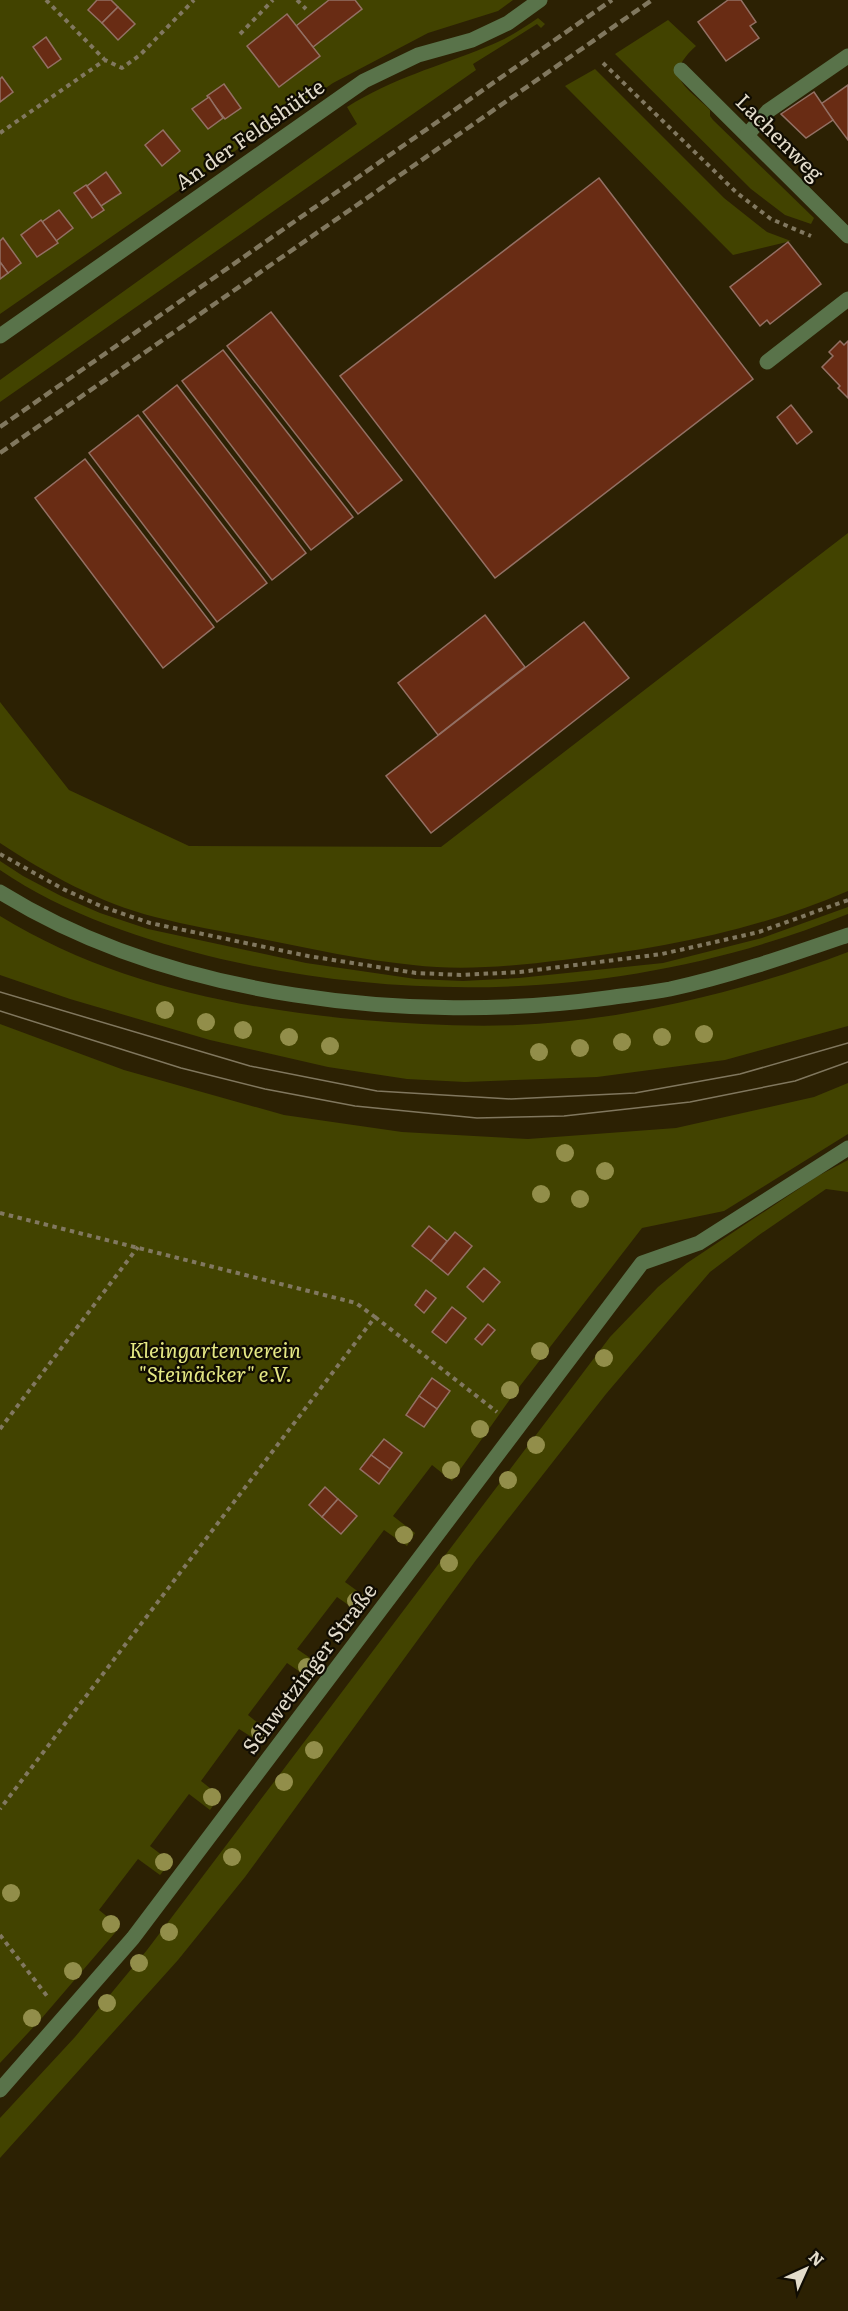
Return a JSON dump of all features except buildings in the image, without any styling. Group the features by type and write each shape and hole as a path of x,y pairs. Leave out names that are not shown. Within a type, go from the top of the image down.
{"street":[{"name":"An der Feldshütte","path":"0,336 364,81 418,55 472,40 508,23 540,0"},
{"path":"747,135 768,111 848,57"},
{"name":"Lachenweg","path":"681,70 848,236"},
{"path":"767,362 848,300"},
{"path":"0,892 49,920 142,959 251,987 372,1005 518,1007 669,989 752,967 848,935"},
{"name":"Schwetzinger Straße","path":"0,2090 133,1938 516,1427 642,1263 699,1243 848,1148"}],"path":[{"path":"46,0 105,60 122,68 140,55 194,0"},
{"path":"240,34 273,0"},
{"path":"297,0 306,9"},
{"path":"0,134 105,60"},
{"path":"603,63 737,193 771,219 801,233"},
{"path":"0,854 63,889 150,924 319,958 416,973 461,975 520,972 662,954 759,932 848,900"},
{"path":"0,1213 356,1303 516,1427"},
{"path":"0,1429 138,1247"},
{"path":"0,1809 375,1317"},
{"path":"0,1935 63,2018"}],"green space":[{"path":"0,0 513,0 498,11 428,33 333,83 0,314"},
{"path":"538,18 545,24 541,28 537,24 473,64 476,70 0,402 0,380 357,124 347,107 381,88 500,41"},
{"path":"668,20 696,46 680,66 681,80 710,110 713,120 814,218 811,224 785,215 751,189 615,54"},
{"path":"595,69 724,198 767,232 791,241 733,255 565,86"},
{"path":"848,533 848,891 814,905 744,927 636,950 507,966 432,967 337,954 195,926 134,911 74,886 0,843 0,702 69,790 189,846 441,847"},
{"path":"0,861 61,896 100,913 148,929 306,963 416,979 463,981 519,978 663,963 762,938 848,907 848,914 772,941 695,962 617,976 538,985 459,987 379,984 300,974 221,959 135,935 78,913 25,886 0,870"},
{"path":"0,916 85,959 175,989 268,1009 363,1020 440,1025 498,1026 558,1022 642,1010 728,991 848,952 848,1026 725,1060 597,1077 465,1082 407,1079 328,1067 210,1040 70,999 0,975"},
{"name":"Kleingartenverein \"Steinäcker\" e.V.","path":"0,1024 124,1070 284,1115 402,1132 528,1139 676,1128 814,1097 848,1083 848,1134 724,1211 642,1228 513,1395 452,1481 432,1465 393,1516 415,1533 407,1546 384,1530 345,1582 367,1598 357,1611 337,1597 297,1649 319,1664 309,1678 287,1663 248,1715 268,1731 261,1743 239,1729 201,1781 220,1796 210,1810 189,1794 150,1846 171,1862 160,1875 138,1859 99,1910 120,1927 0,2063"},
{"path":"848,1160 848,1192 826,1189 759,1235 710,1272 668,1321 606,1394 476,1560 245,1877 178,1960 0,2158 0,2118 75,2037 147,1950 610,1337 658,1287 687,1263 818,1176"}],"tram line":[{"path":"0,992 250,1066 377,1091 511,1099 635,1093 740,1074 848,1043"},
{"path":"0,1011 181,1068 265,1089 355,1106 477,1118 564,1116 690,1102 795,1081 848,1062"}],"railway":[{"path":"0,427 612,0"},
{"path":"0,453 652,0"}]}
